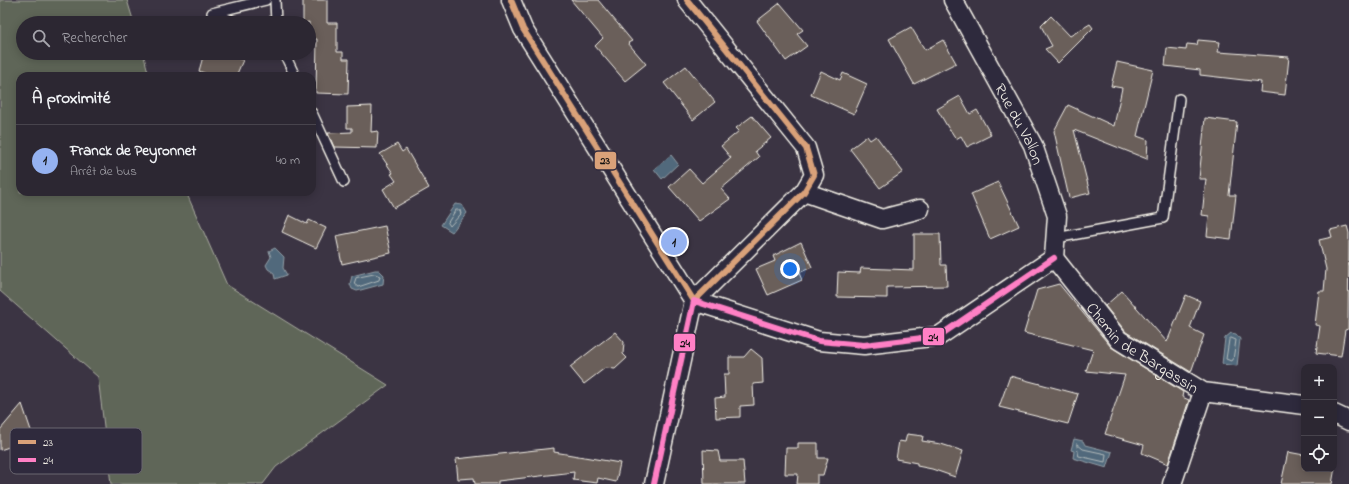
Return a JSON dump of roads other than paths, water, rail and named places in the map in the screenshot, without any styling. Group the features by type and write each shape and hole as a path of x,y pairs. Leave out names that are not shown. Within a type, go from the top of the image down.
{"street":[{"path":"511,0 523,29 694,301 819,341 864,345 939,336 1054,258"},
{"path":"654,484 694,301 804,192 814,175 806,148 687,0"},
{"name":"Rue du Vallon","path":"953,0 1033,145 1057,216 1054,258"},
{"path":"804,192 882,219 920,209"},
{"name":"Chemin de Bargassin","path":"1054,258 1119,340 1203,392 1301,405"},
{"path":"1172,484 1203,392"},
{"path":"1337,408 1349,410"},
{"path":"1337,415 1349,421"}],"lane":[{"path":"220,16 212,13 266,0"},
{"path":"275,0 276,16"},
{"path":"287,60 293,72"},
{"path":"1056,238 1164,218 1179,100"},
{"path":"316,122 344,182"}],"water":[{"path":"671,155 678,164 662,179 654,169"},
{"path":"455,204 462,205 467,213 452,232 441,225"},
{"path":"275,248 284,257 283,268 287,275 275,279 274,273 268,269 266,265 271,257 269,251"},
{"path":"379,270 384,275 383,284 357,291 352,289 350,284 352,276"},
{"path":"1231,333 1236,334 1240,339 1237,366 1222,364 1225,338"},
{"path":"1074,439 1083,441 1085,445 1112,452 1107,468 1073,458 1074,451 1071,450"}],"place":[{"name":"Franck de Peyronnet","path":"674,242"}]}
